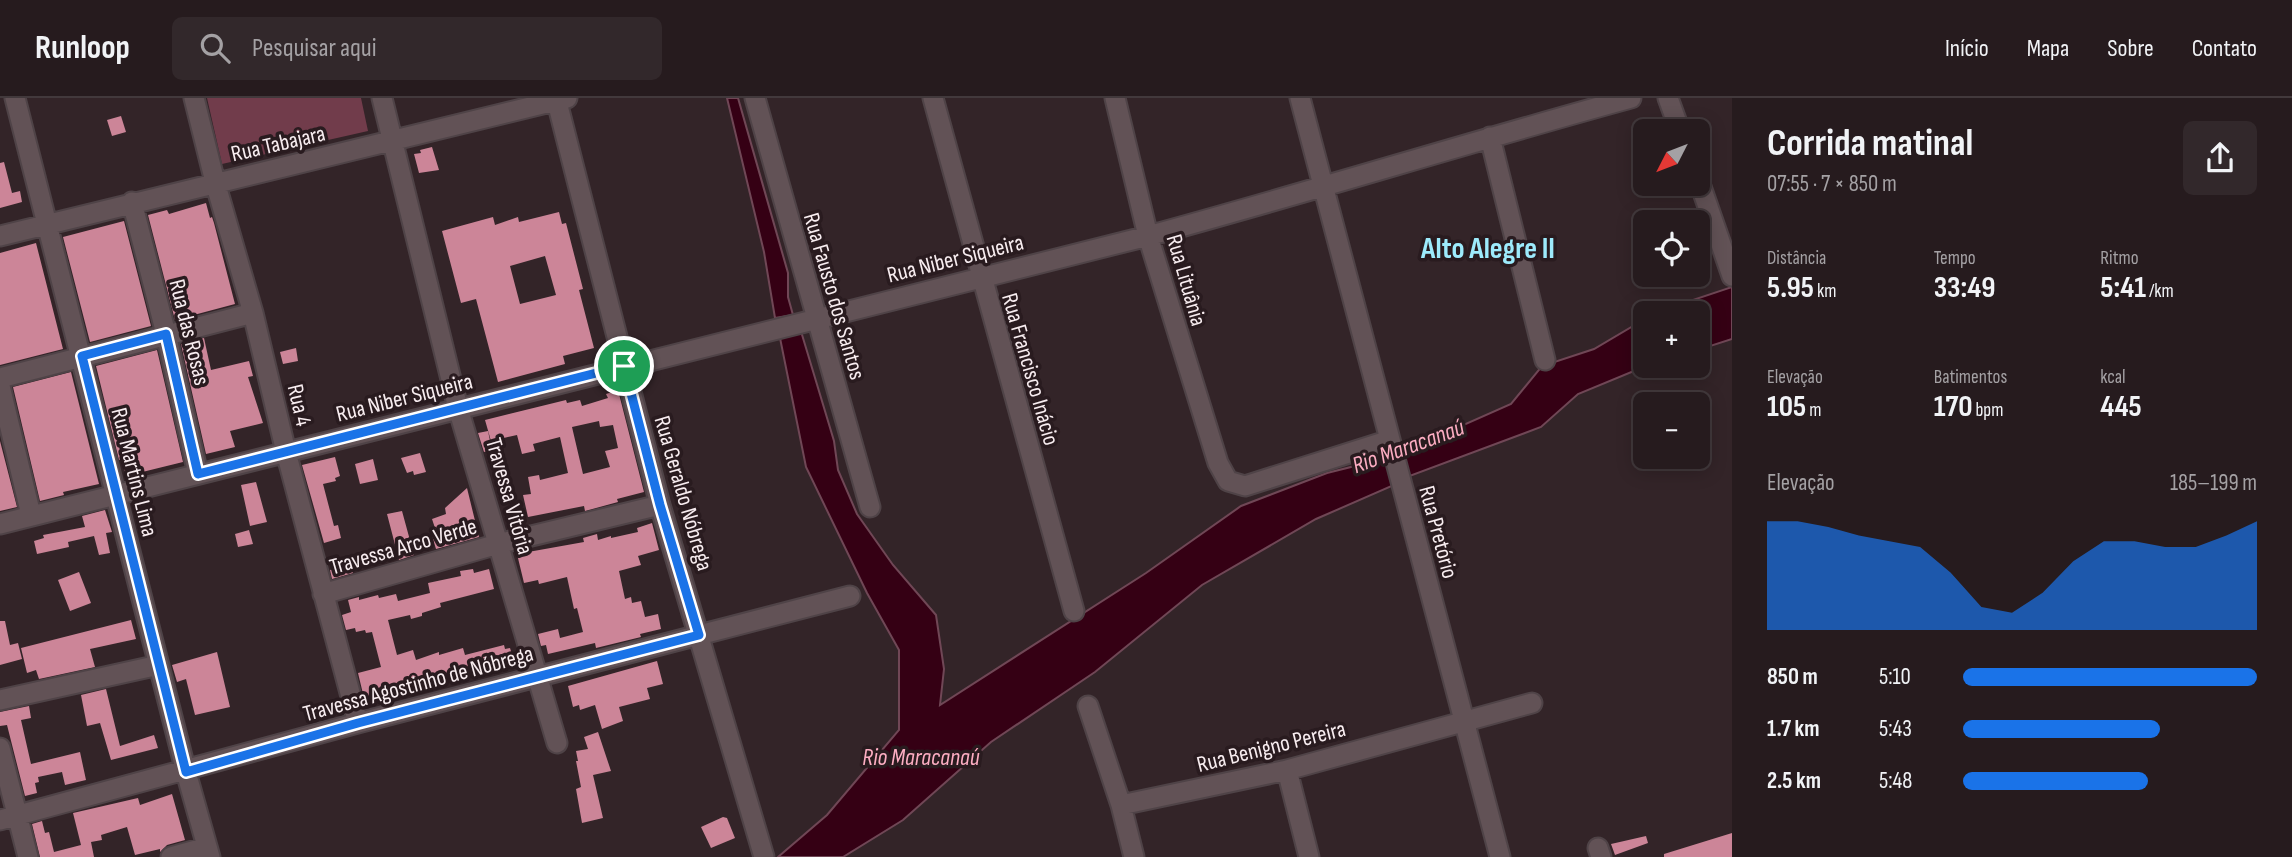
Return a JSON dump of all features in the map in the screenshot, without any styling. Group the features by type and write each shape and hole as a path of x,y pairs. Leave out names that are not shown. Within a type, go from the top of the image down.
{"street":[{"name":"Rua Martins Lima","path":"15,98 208,852"},
{"name":"Rua 4","path":"194,98 253,313 286,452 358,723"},
{"name":"Travessa Vitória","path":"382,98 458,408 557,743"},
{"name":"Rua Fausto dos Santos","path":"755,98 870,507"},
{"name":"Rua Francisco Inácio","path":"933,98 980,277 1074,611"},
{"name":"Rua Lituânia","path":"1115,98 1148,236 1222,473 1228,481 1245,486 1390,440"},
{"name":"Rua Pretório","path":"1300,98 1500,857"},
{"name":"Rua Niber Siqueira","path":"0,524 1148,236 1325,188 1490,137 1631,98"},
{"path":"1668,98 1676,119"},
{"name":"Rua Tabajara","path":"0,236 560,99"},
{"name":"Rua Geraldo Nóbrega","path":"560,99 660,505 764,857"},
{"path":"1490,137 1545,360"},
{"path":"1704,196 1732,276"},
{"name":"Rua das Rosas","path":"132,202 198,474"},
{"path":"0,378 253,313"},
{"path":"0,386 32,515"},
{"name":"Travessa Arco Verde","path":"323,594 498,544 660,505"},
{"name":"Travessa Agostinho de Nóbrega","path":"9,819 358,723 850,596"},
{"path":"0,700 159,665"},
{"name":"Rua Benigno Pereira","path":"1121,806 1287,770 1532,703"},
{"path":"1088,706 1121,806 1134,857"},
{"path":"0,748 9,819 28,857"},
{"path":"1287,770 1309,857"},
{"path":"171,857 208,852"}],"shaded area":[{"path":"207,98 361,98 368,131 222,164"}],"water":[{"path":"727,98 738,98 788,273 788,297 793,315 775,318 764,252"},
{"path":"1732,287 1732,339 1710,346 1710,301 1690,301"},
{"name":"Rio Maracanaú","path":"1633,326 1633,371 1578,394 1541,427 1407,477 1400,453 1511,404 1542,366 1594,349"},
{"name":"Rio Maracanaú","path":"800,328 834,441 838,470 857,514 893,565 936,615 944,669 940,705 1146,573 1241,506 1327,473 1387,458 1394,485 1316,519 1202,585 1095,672 991,742 903,820 843,857 778,857 827,815 899,730 899,650 867,593 806,467 779,333"}],"building":[{"path":"121,116 126,132 112,136 107,120"},
{"path":"432,147 439,170 419,173 414,154"},
{"path":"4,162 12,193 20,191 22,202 0,208 0,163"},
{"path":"206,203 214,223 235,304 175,320 148,215 167,210 169,214"},
{"path":"559,212 562,224 566,223 583,289 579,290 594,348 563,356 565,364 498,382 476,299 461,303 442,231 493,217 495,225 518,217 519,222","holes":["545,256 556,295 520,304 510,266"]},
{"path":"124,221 151,326 90,342 63,237"},
{"path":"36,243 63,349 0,365 0,253"},
{"path":"204,338 211,370 249,361 253,376 248,377 263,423 230,431 235,447 206,454 181,344"},
{"path":"296,348 298,361 283,364 280,352"},
{"path":"157,350 183,462 126,476 122,459 119,460 96,366"},
{"path":"71,372 99,484 63,492 64,495 40,501 13,387"},
{"path":"618,390 644,492 585,511 584,506 528,517 523,495 531,494 528,477 539,475 540,480 568,473 560,437 533,444 535,451 522,454 517,435 491,441 485,420 566,400 567,403 580,400 582,406 608,398 606,394","holes":["599,421 600,427 613,425 618,448 605,451 610,467 583,474 572,427"]},
{"path":"488,431 492,450 484,452 478,433"},
{"path":"0,441 17,507 0,511"},
{"path":"420,453 426,472 414,475 413,471 407,473 401,458"},
{"path":"335,457 340,476 335,478 336,481 323,484 334,526 338,525 341,538 324,543 302,465"},
{"path":"373,459 378,480 360,484 355,464"},
{"path":"256,482 267,522 250,526 241,485"},
{"path":"467,488 479,537 436,549 430,529 435,528 432,519 446,514 445,508"},
{"path":"105,510 112,532 106,533 110,553 99,555 94,536 68,542 69,547 37,554 34,541 44,538 43,535 85,527 82,516"},
{"path":"402,511 414,555 399,560 387,514"},
{"path":"652,523 659,550 638,556 641,565 619,571 625,599 631,597 632,603 641,601 645,617 658,614 661,629 596,648 595,643 548,654 546,645 541,646 538,634 558,629 560,638 583,632 577,608 574,609 567,577 539,584 538,580 524,583 517,554 584,542 583,538 597,534 598,540 638,532 637,528"},
{"path":"249,530 253,544 238,547 235,534"},
{"path":"351,565 353,573 332,579 330,570"},
{"path":"473,569 474,573 489,569 494,589 440,603 441,607 422,613 422,616 411,619 410,615 388,620 397,655 413,650 416,660 439,652 439,655 463,648 465,655 504,645 505,649 510,648 514,661 478,675 475,664 445,674 447,680 421,690 395,696 394,691 364,698 358,673 381,667 372,632 356,632 355,628 346,630 342,615 351,612 348,600 396,594 398,601 430,593 428,583 461,576 460,571"},
{"path":"79,572 91,603 70,611 58,580"},
{"path":"131,620 136,639 90,649 95,667 39,679 36,670 27,673 21,648"},
{"path":"0,621 5,621 10,645 18,643 22,659 0,665"},
{"path":"217,652 230,707 195,715 186,679 177,682 172,665"},
{"path":"657,661 663,684 647,688 650,699 619,707 623,721 602,729 595,705 580,710 579,705 573,707 568,686"},
{"path":"106,689 120,746 154,735 158,748 111,760 100,723 87,726 81,695"},
{"path":"29,706 31,718 21,720 31,764 80,752 86,780 65,785 62,772 38,777 39,782 35,783 37,793 25,796 7,725 0,726 0,712"},
{"path":"598,732 611,771 593,775 603,818 582,823 576,789 581,787 576,751 588,749 584,737"},
{"path":"172,794 185,840 167,845 160,852 160,849 135,855 127,827 101,835 102,840 91,842 94,857 40,857 32,824 42,821 45,833 49,832 54,852 81,845 73,813 138,798 140,805"},
{"path":"723,817 727,818 735,838 711,848 701,827"},
{"path":"1732,833 1732,857 1664,857 1664,854"},
{"path":"1646,836 1648,843 1615,855 1611,844"}],"district":[{"name":"Alto Alegre II","path":"1488,248"}],"route":[{"path":"166,334 198,474 624,366 660,505 699,635 358,723 186,772 82,356 166,334"}]}
